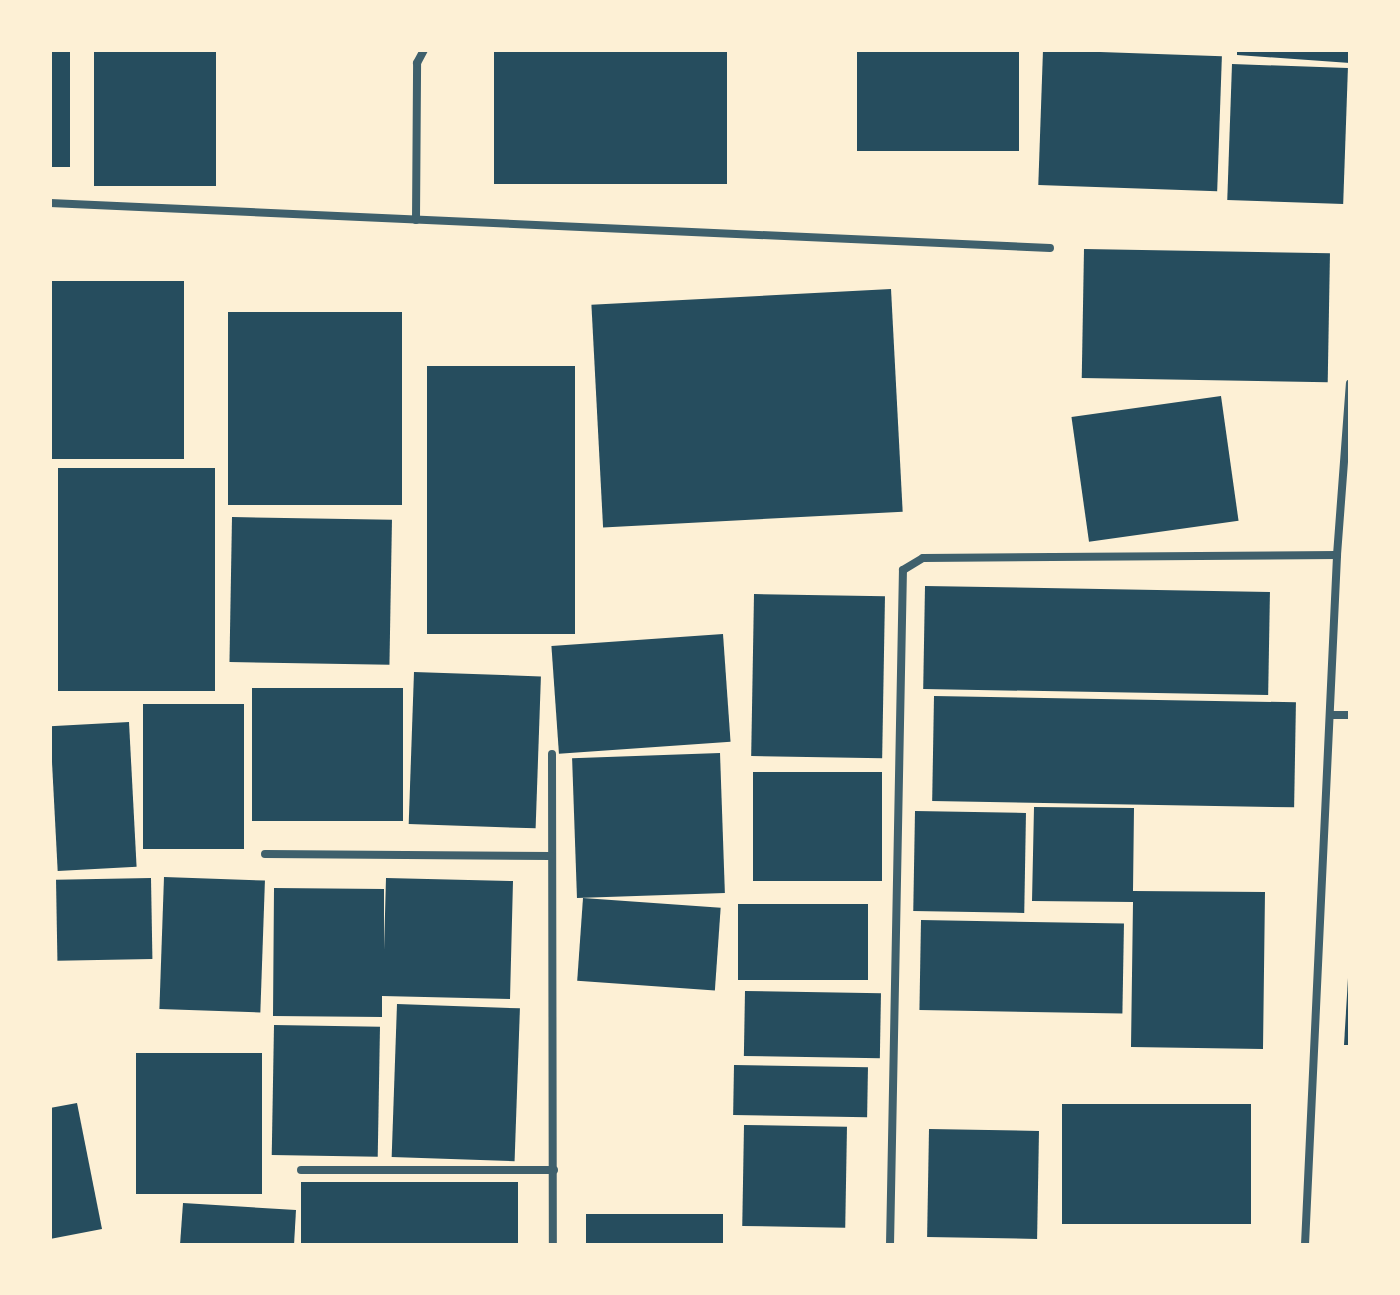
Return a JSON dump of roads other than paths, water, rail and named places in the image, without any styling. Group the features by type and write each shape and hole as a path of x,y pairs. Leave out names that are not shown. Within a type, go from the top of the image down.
{"street":[{"path":"416,220 417,63 424,50"},
{"path":"50,203 1050,248"},
{"path":"1305,1245 1333,715 1337,555 1350,383"},
{"path":"890,1245 903,570 923,558 1337,555"},
{"path":"1333,715 1350,715"},
{"path":"552,754 553,1245"},
{"path":"265,854 551,856"},
{"path":"301,1170 554,1170"}]}
